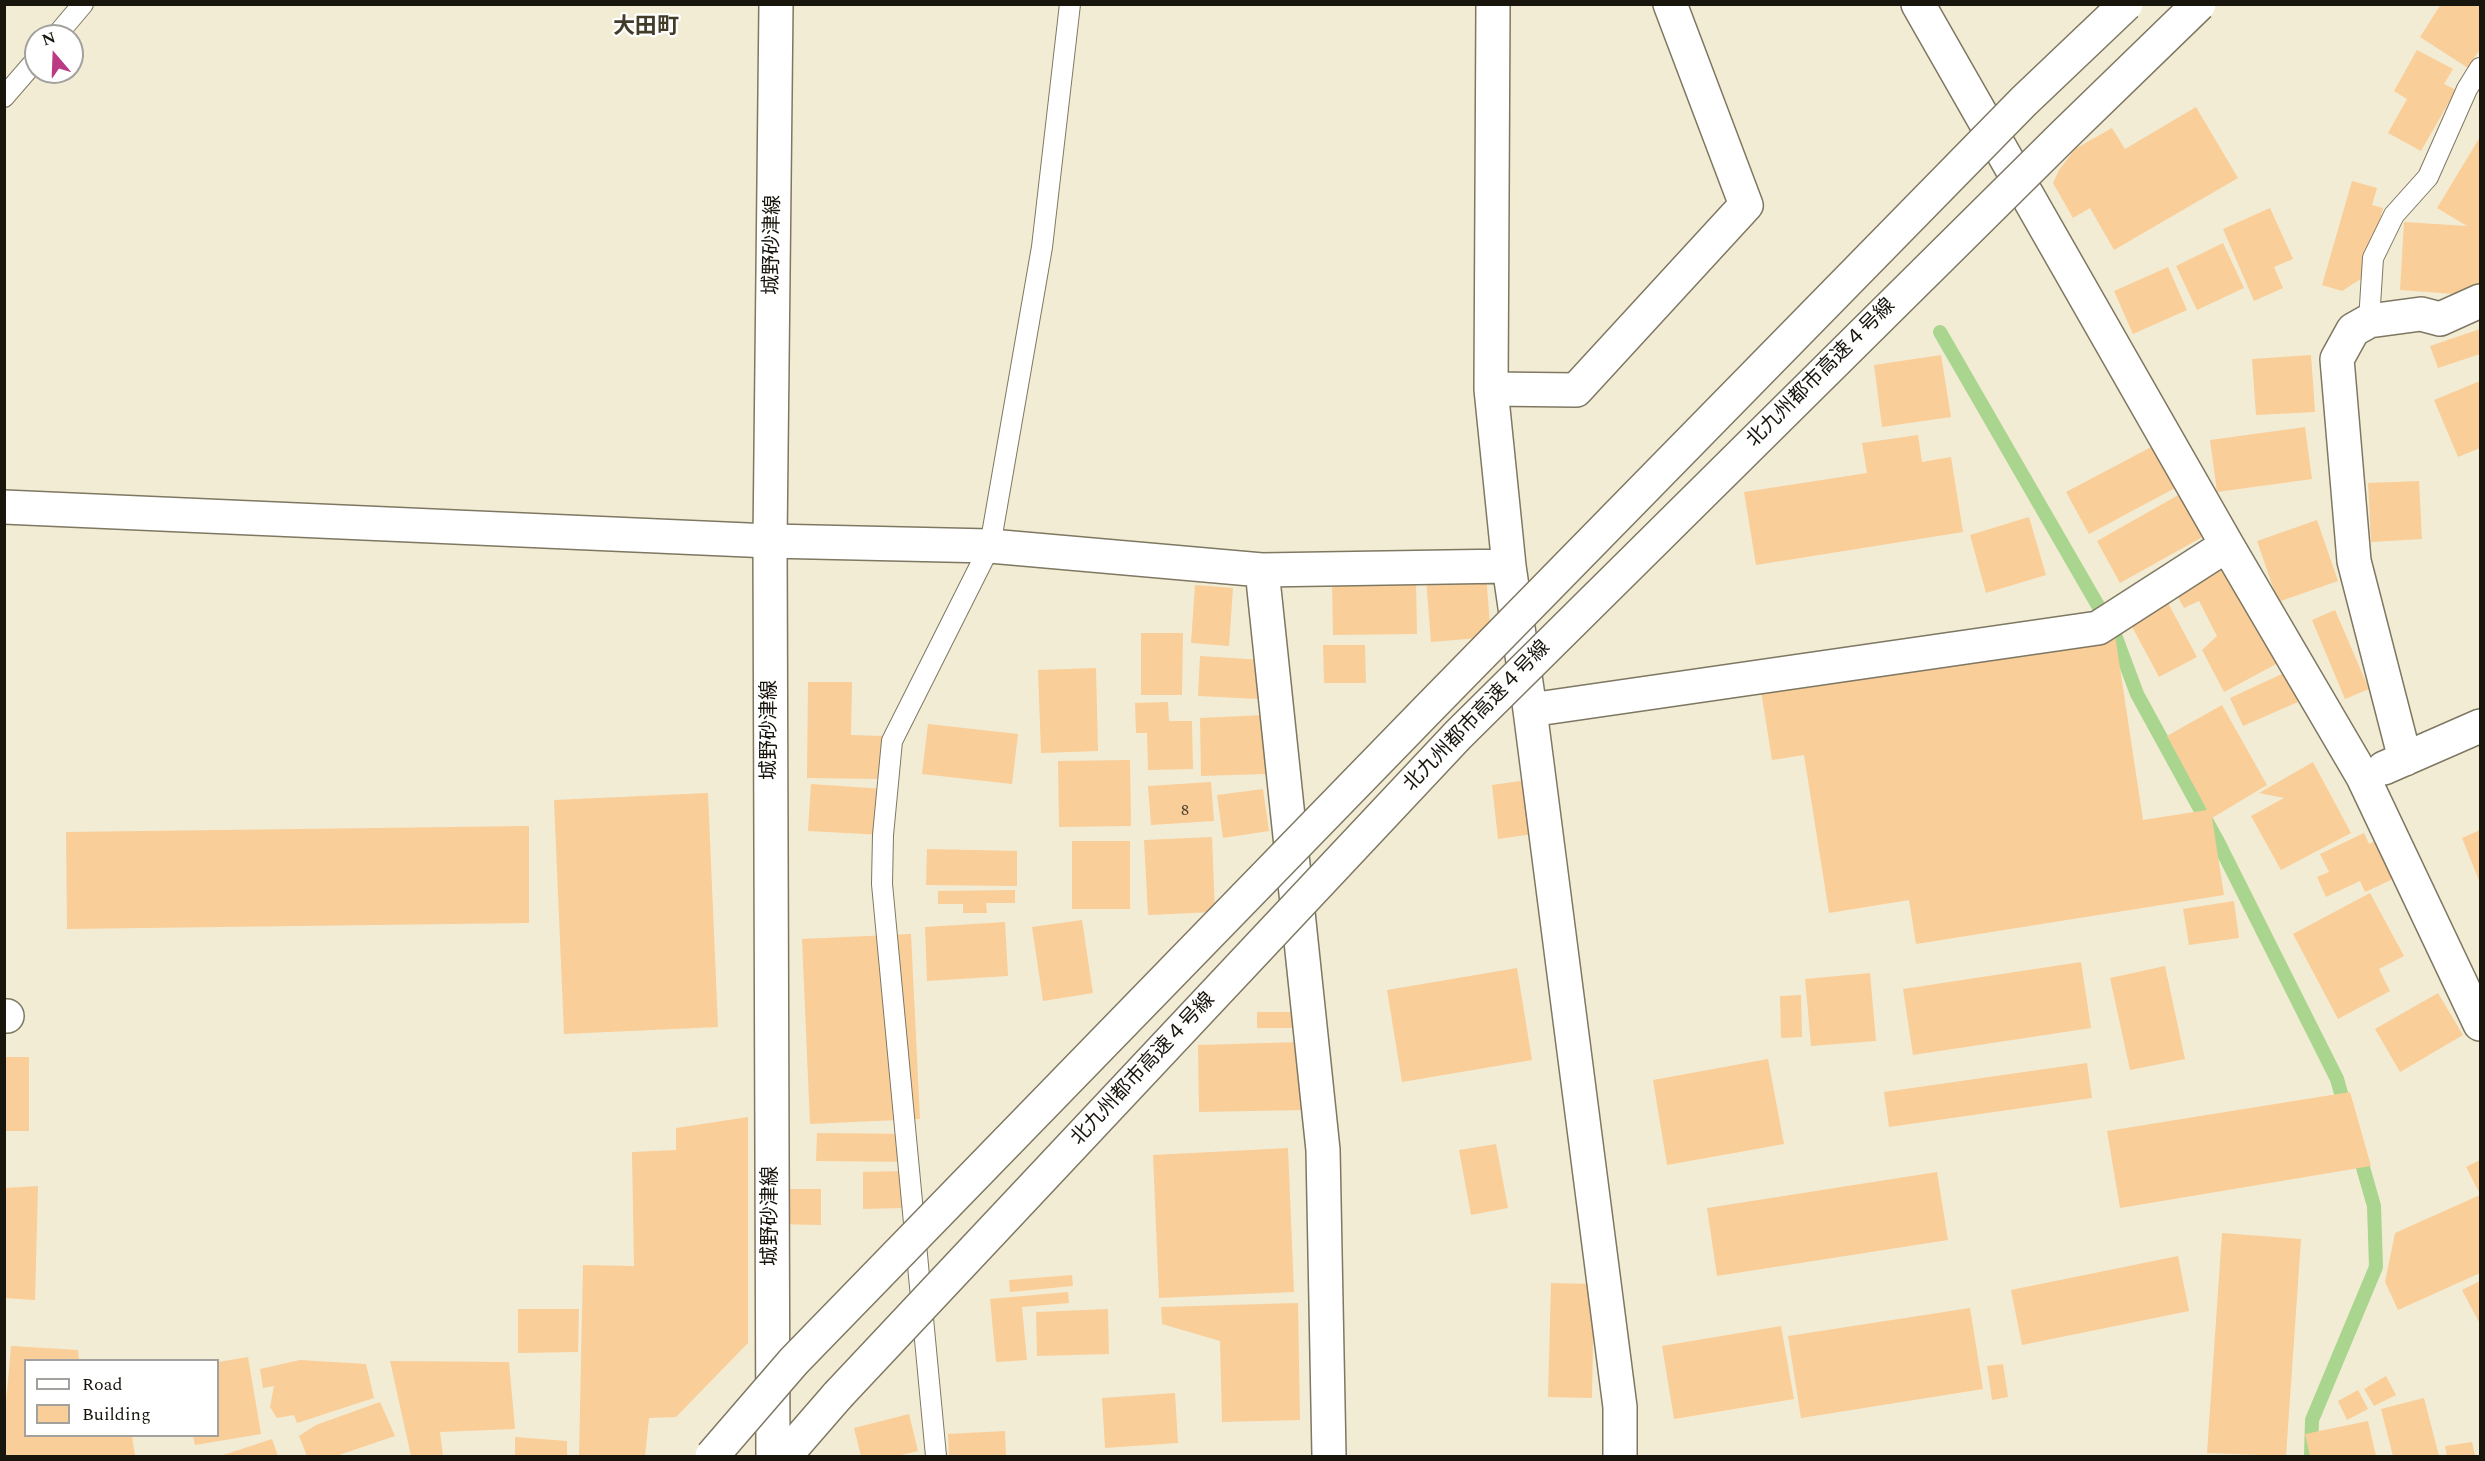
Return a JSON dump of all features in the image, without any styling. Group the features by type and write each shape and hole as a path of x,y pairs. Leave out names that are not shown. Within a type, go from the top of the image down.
{"main road":[{"name":"城野砂津線","path":"773,1456 770,541 776,4"},
{"path":"1493,4 1491,389 1509,566 1530,710 1620,1407 1620,1456"},
{"path":"1491,389 1576,390 1746,205 1670,4"},
{"path":"1918,4 2227,545 2363,777 2481,1024"},
{"name":"北九州都市高速４号線","path":"712,1456 794,1361 1433,704 2024,101 2126,4"},
{"name":"北九州都市高速４号線","path":"785,1456 838,1395 1458,735 2055,143 2199,4"},
{"path":"2405,759 2354,561 2337,359 2353,330 2369,321 2421,314 2440,319 2481,302"},
{"path":"4,507 770,541 990,546 1262,570 1509,566"},
{"path":"1530,710 2098,628 2227,545"},
{"path":"1262,570 1323,1150 1329,1456"},
{"path":"2363,777 2481,726"}],"lane":[{"path":"66,24 83,4"},
{"path":"936,1456 882,884 882,836 892,741 990,546 1042,247 1070,4"},
{"path":"2369,321 2373,258 2394,215 2428,177 2467,89 2481,68"},
{"path":"4,97 24,74"}],"building":[{"path":"2441,4 2480,4 2480,49 2468,68 2420,37"},
{"path":"2417,50 2453,69 2444,84 2456,90 2421,151 2388,133 2407,99 2394,91"},
{"path":"2196,107 2238,178 2114,250 2090,208 2073,218 2053,183 2059,170 2075,149 2112,128 2125,149"},
{"path":"2480,137 2480,283 2454,294 2400,290 2404,222 2467,226 2437,208"},
{"path":"2352,181 2377,188 2372,205 2383,208 2364,277 2342,291 2322,285"},
{"path":"2270,208 2293,259 2274,267 2283,288 2254,301 2223,229"},
{"path":"2223,243 2244,288 2197,310 2176,266"},
{"path":"2168,267 2187,310 2133,334 2114,291"},
{"path":"2480,329 2480,354 2438,368 2430,346"},
{"path":"1941,355 1951,417 1882,427 1874,365"},
{"path":"2311,355 2315,412 2256,415 2252,359"},
{"path":"2480,381 2480,448 2458,457 2434,400"},
{"path":"2305,427 2312,479 2217,492 2210,440"},
{"path":"1918,435 1922,462 1951,457 1963,532 1756,565 1744,492 1867,473 1862,443"},
{"path":"2155,445 2177,487 2089,534 2066,492"},
{"path":"2419,481 2422,539 2371,542 2368,483"},
{"path":"2182,493 2206,535 2120,583 2097,541"},
{"path":"2029,517 2046,575 1986,593 1970,535"},
{"path":"2317,520 2338,581 2278,602 2257,541"},
{"path":"2229,561 2282,661 2224,692 2202,650 2217,636 2199,601 2184,608 2174,590"},
{"path":"1486,574 1491,637 1431,642 1426,579"},
{"path":"1416,581 1417,634 1333,635 1332,582"},
{"path":"1195,585 1233,588 1229,646 1191,643"},
{"path":"2168,603 2197,657 2159,677 2130,623"},
{"path":"2335,610 2369,689 2345,699 2312,620"},
{"path":"1141,633 1183,633 1182,695 1141,695"},
{"path":"2115,635 2143,820 2207,810 2167,736 2222,705 2267,785 2212,818 2224,895 1916,944 1909,900 1829,913 1804,755 1772,760 1761,691"},
{"path":"1323,645 1365,645 1366,683 1324,683"},
{"path":"1200,656 1263,660 1260,699 1198,696"},
{"path":"1096,668 1098,751 1041,753 1038,670"},
{"path":"2284,673 2298,702 2243,726 2230,698"},
{"path":"808,682 852,682 851,735 884,736 883,779 807,778"},
{"path":"1168,702 1169,721 1192,721 1193,769 1148,770 1147,733 1136,733 1135,703"},
{"path":"1264,715 1266,774 1201,776 1200,718"},
{"path":"928,724 1018,734 1012,784 922,774"},
{"path":"1130,760 1131,826 1059,827 1058,761"},
{"path":"2313,762 2351,833 2281,870 2251,816 2284,798 2259,793"},
{"path":"1527,780 1534,834 1498,839 1492,785"},
{"path":"1211,782 1214,821 1151,825 1148,786"},
{"path":"811,784 885,789 883,835 808,831"},
{"path":"1263,789 1269,831 1223,838 1217,795"},
{"path":"708,793 718,1027 564,1034 554,800"},
{"path":"529,826 529,923 67,929 66,832"},
{"path":"2480,830 2480,883 2462,838"},
{"path":"2364,833 2369,844 2379,839 2392,867 2391,880 2365,892 2360,881 2326,897 2317,877 2329,872 2320,854"},
{"path":"1212,837 1215,912 1148,915 1144,840"},
{"path":"1072,841 1130,841 1130,909 1072,909"},
{"path":"927,849 1017,851 1017,886 926,885"},
{"path":"1015,890 1015,903 986,903 987,913 963,913 963,904 938,904 938,891"},
{"path":"2370,893 2404,956 2379,969 2390,991 2338,1019 2293,934"},
{"path":"2234,901 2239,938 2189,945 2183,909"},
{"path":"1082,920 1093,993 1043,1001 1032,927"},
{"path":"1005,922 1008,976 927,981 925,927"},
{"path":"911,934 920,1119 810,1124 802,939"},
{"path":"2081,962 2091,1028 1913,1055 1903,989"},
{"path":"2165,966 2185,1059 2130,1070 2110,978"},
{"path":"1517,968 1532,1060 1402,1082 1387,990"},
{"path":"1870,973 1876,1041 1811,1046 1805,979"},
{"path":"2438,993 2463,1035 2400,1072 2375,1029"},
{"path":"1801,995 1802,1037 1781,1038 1780,996"},
{"path":"1257,1012 1297,1012 1297,1028 1257,1028"},
{"path":"1302,1042 1304,1110 1199,1112 1198,1045"},
{"path":"4,1057 29,1057 29,1131 4,1131"},
{"path":"1768,1059 1784,1144 1667,1165 1653,1080"},
{"path":"2087,1063 2092,1098 1889,1127 1884,1092"},
{"path":"2350,1092 2371,1166 2120,1208 2107,1131"},
{"path":"748,1117 748,1343 676,1417 649,1418 645,1456 579,1456 583,1265 634,1266 632,1152 676,1150 676,1128"},
{"path":"817,1133 916,1134 916,1162 816,1161"},
{"path":"1496,1144 1508,1208 1471,1215 1459,1150"},
{"path":"1288,1148 1294,1292 1159,1298 1153,1155"},
{"path":"2480,1160 2480,1191 2479,1192 2466,1167"},
{"path":"904,1171 905,1208 863,1209 863,1172"},
{"path":"1937,1172 1948,1240 1717,1276 1707,1208"},
{"path":"38,1186 35,1300 4,1298 4,1188"},
{"path":"775,1189 821,1189 821,1225 775,1224"},
{"path":"2480,1195 2480,1273 2398,1310 2385,1282 2395,1233"},
{"path":"2222,1233 2301,1239 2286,1456 2207,1453"},
{"path":"2178,1256 2189,1311 2022,1345 2011,1290"},
{"path":"1072,1275 1073,1286 1010,1292 1009,1280"},
{"path":"2480,1281 2480,1324 2462,1290"},
{"path":"1551,1283 1594,1284 1592,1398 1548,1397"},
{"path":"1068,1292 1069,1303 1022,1307 1027,1360 996,1362 990,1299"},
{"path":"1298,1303 1300,1420 1222,1422 1220,1341 1162,1324 1161,1307"},
{"path":"1970,1308 1983,1389 1801,1418 1788,1336"},
{"path":"518,1309 579,1309 578,1352 518,1353"},
{"path":"1108,1309 1109,1354 1037,1356 1036,1312"},
{"path":"1781,1326 1794,1399 1674,1419 1662,1346"},
{"path":"11,1346 78,1350 79,1359 24,1359 24,1437 132,1437 135,1456 4,1456 4,1425"},
{"path":"248,1357 261,1434 195,1445 193,1437 219,1437 219,1362"},
{"path":"300,1360 366,1364 374,1398 297,1423 294,1415 277,1418 270,1407 274,1386 263,1388 260,1369"},
{"path":"390,1361 509,1362 515,1429 440,1432 443,1456 411,1456"},
{"path":"2003,1364 2008,1397 1992,1400 1987,1366"},
{"path":"2386,1376 2396,1395 2374,1406 2364,1389"},
{"path":"2358,1390 2368,1409 2347,1420 2338,1401"},
{"path":"1175,1393 1178,1443 1105,1448 1102,1398"},
{"path":"2424,1398 2439,1456 2393,1456 2381,1409"},
{"path":"380,1402 395,1436 336,1456 307,1456 299,1436 316,1425"},
{"path":"909,1414 918,1451 897,1456 861,1456 854,1428"},
{"path":"2368,1421 2376,1456 2310,1456 2305,1434"},
{"path":"1005,1431 1006,1456 949,1456 948,1434"},
{"path":"515,1437 567,1441 567,1456 515,1456"},
{"path":"272,1439 278,1456 220,1456"},
{"path":"2472,1442 2475,1456 2447,1456 2445,1446"}],"waterway":[{"path":"1940,332 2115,635 2137,694 2217,840 2337,1079 2346,1111"},
{"path":"2311,1456 2312,1420 2376,1267 2374,1206 2358,1150"}],"district":[{"name":"大田町","path":"646,29"}]}
